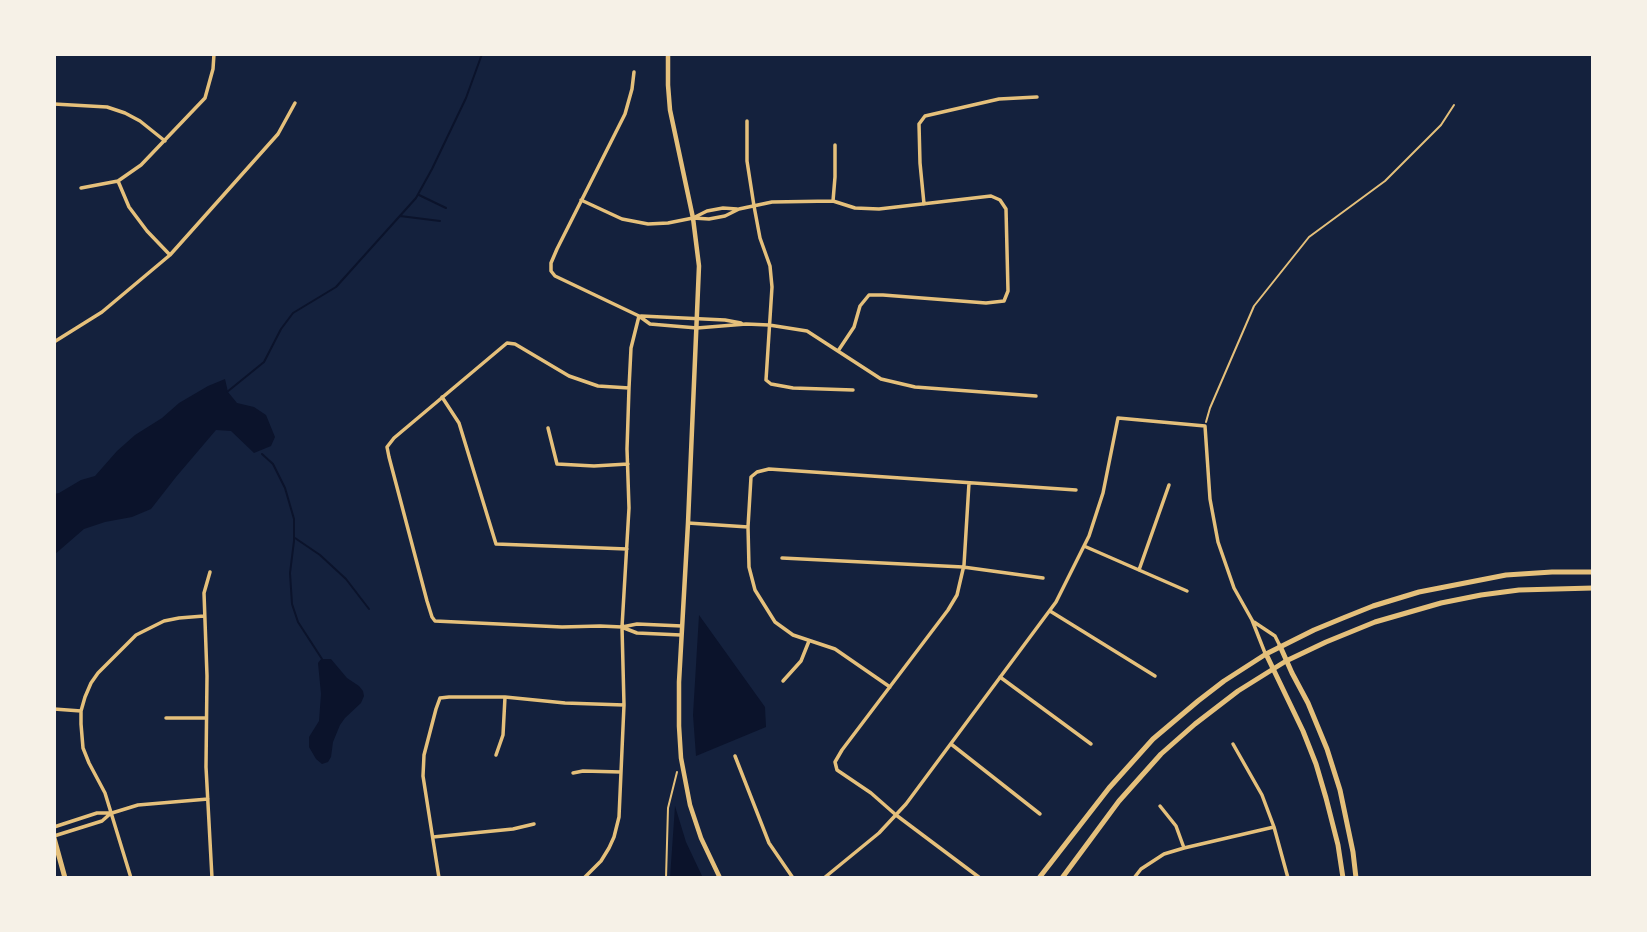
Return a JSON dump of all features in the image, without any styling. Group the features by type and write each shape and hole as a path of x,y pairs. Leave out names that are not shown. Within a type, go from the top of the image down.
{"main road":[{"path":"1039,878 1109,788 1153,739 1224,681 1266,653 1363,610 1419,592 1506,575 1593,572"},
{"path":"1062,878 1119,801 1161,754 1238,691 1273,669 1349,632 1398,614 1441,603 1519,590 1593,588"},
{"path":"1280,646 1327,749 1340,790 1356,878"},
{"path":"1266,653 1316,764 1338,845 1343,878"},
{"path":"54,837 65,878"}],"street":[{"path":"81,188 118,181 141,165 165,141 205,98 214,54"},
{"path":"668,54 670,110 693,218 699,265 681,635 681,758 701,838 720,878"},
{"path":"634,72 625,114 556,249 551,263 551,271 555,275 650,324 697,328 769,325 807,331 881,379 915,387 1036,396"},
{"path":"924,204 919,124 925,116 999,100 1037,97"},
{"path":"54,342 102,312 170,255 278,134 295,103"},
{"path":"54,104 107,107 125,113 165,141"},
{"path":"747,121 747,162 772,287 766,380 771,384 793,388 853,390"},
{"path":"833,201 835,145"},
{"path":"118,181 129,206 147,232 170,255"},
{"path":"693,218 707,211 739,209 772,202 833,201 855,208 879,209 991,196 1000,200 1006,209 1008,291 1004,301 986,303 869,295 860,306 854,327 838,351"},
{"path":"581,200 613,216 639,223 709,219 725,216 739,209"},
{"path":"639,316 725,320 746,324"},
{"path":"584,878 601,861 614,837 619,817 624,705 622,627 629,509 629,388 631,348 639,316"},
{"path":"629,388 598,386 569,376 507,342 394,438 387,447 427,601 435,621 542,626 682,626"},
{"path":"442,397 459,423 496,544 627,549"},
{"path":"824,878 879,833 896,815 1050,611 1089,536 1103,493 1118,418 1205,426 1210,499 1218,542 1234,587 1266,653"},
{"path":"548,428 557,464 628,464"},
{"path":"890,687 835,649 793,635 775,622 755,590 749,567 751,477 769,469 1076,489"},
{"path":"969,483 963,568 957,596 835,762 837,770 872,793 896,815 980,878"},
{"path":"1139,570 1169,485"},
{"path":"688,523 748,527"},
{"path":"1084,546 1187,591"},
{"path":"782,558 963,568 1043,578"},
{"path":"210,572 204,593 204,616 212,878"},
{"path":"1050,611 1156,676"},
{"path":"131,878 105,793 83,748 81,710 91,683 98,673 136,635 164,621 204,616"},
{"path":"1252,620 1275,636 1280,646"},
{"path":"622,627 637,633 681,635"},
{"path":"782,681 801,661 809,641"},
{"path":"1000,677 1091,744"},
{"path":"439,878 423,765 440,698 505,697 624,705"},
{"path":"496,755 503,736 505,697"},
{"path":"54,709 81,710"},
{"path":"166,718 206,718"},
{"path":"951,744 1040,814"},
{"path":"1233,744 1262,795 1288,878"},
{"path":"735,756 769,843 793,878"},
{"path":"573,774 583,771 621,772"},
{"path":"54,827 97,813 112,813 138,805 208,799"},
{"path":"1160,806 1176,826 1184,848"},
{"path":"54,837 102,821 112,813"},
{"path":"433,837 513,829 534,824"},
{"path":"1133,878 1152,860 1164,854 1274,827"}],"path":[{"path":"1205,426 1210,408 1254,306 1309,237 1385,181 1441,125 1454,105"},
{"path":"666,878 668,808 678,771"}],"water":[{"path":"225,379 228,392 237,403 254,407 266,415 275,437 271,446 254,453 231,431 216,430 151,509 132,517 84,529 54,555 54,494 95,476 135,435 162,418 179,403"},
{"path":"699,615 765,707 766,727 696,756 693,715"},
{"path":"321,659 331,659 347,678 359,686 364,696 361,703 340,725 333,742 331,757 328,762 322,764 309,747 309,737 319,721 321,694 318,663"},
{"path":"675,806 686,842 703,878 670,878"}],"waterway":[{"path":"227,392 264,362 281,329 293,313 336,287 416,198 466,98 482,54"},
{"path":"419,195 446,208"},
{"path":"400,216 440,221"},
{"path":"262,454 273,464 285,488 294,519 290,573 292,604 298,622 322,659"},
{"path":"295,538 320,555 346,579 369,609"}]}
